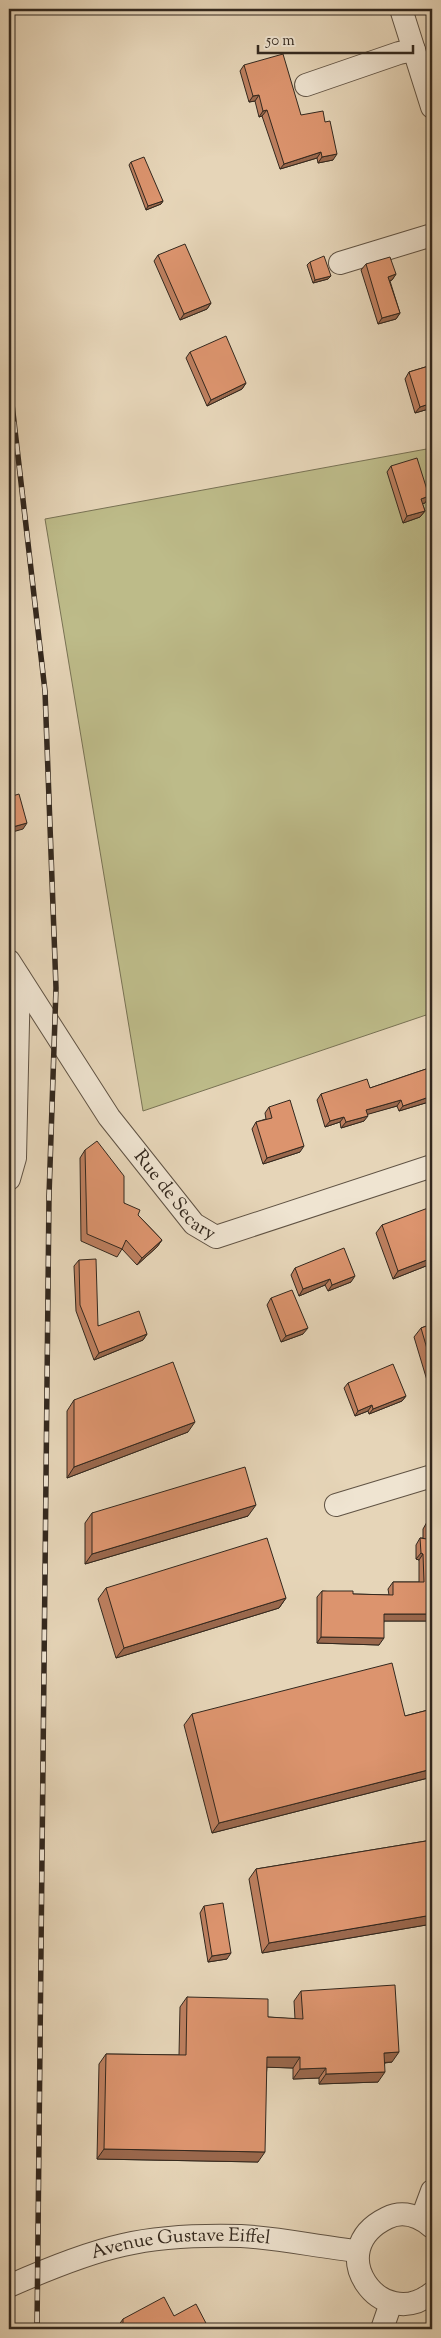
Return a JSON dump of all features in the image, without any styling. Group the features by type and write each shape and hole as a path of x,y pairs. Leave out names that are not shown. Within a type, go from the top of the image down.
{"street":[{"path":"402,13 432,107"},
{"path":"306,85 399,53 414,50"},
{"path":"340,263 432,235"},
{"path":"9,1179 15,1158 14,969"},
{"name":"Rue de Secary","path":"14,969 109,1116 194,1224 216,1237 432,1166"},
{"path":"336,1505 432,1476"},
{"path":"432,2191 427,2222 405,2214 392,2216 375,2224 363,2237 358,2251 359,2273 372,2293 391,2303 416,2303 432,2293"},
{"name":"Avenue Gustave Eiffel","path":"9,2286 59,2266 123,2245 162,2239 200,2236 243,2236 358,2251"},
{"path":"382,2329 391,2303"}],"shaded area":[{"path":"432,448 432,1013 143,1111 45,519"}],"building":[{"path":"283,54 301,115 323,111 325,122 330,121 337,154 322,157 321,152 284,164 267,110 263,111 259,95 253,96 244,65"},
{"path":"144,157 163,201 148,206 131,162"},
{"path":"185,244 211,303 184,314 158,255"},
{"path":"324,256 331,276 315,280 310,262"},
{"path":"390,257 396,274 388,277 400,313 382,318 366,264"},
{"path":"226,336 246,383 211,400 190,352"},
{"path":"432,365 432,403 420,407 409,372"},
{"path":"417,458 429,496 421,499 425,511 407,516 391,466"},
{"path":"19,794 27,823 9,828 9,797"},
{"path":"432,1067 432,1096 403,1106 401,1100 366,1110 368,1116 346,1122 344,1117 330,1121 321,1094 367,1079 370,1088"},
{"path":"290,1100 304,1146 267,1158 256,1122 272,1118 269,1107"},
{"path":"97,1141 124,1176 124,1203 140,1210 138,1215 162,1240 142,1258 126,1240 122,1249 87,1234 85,1150"},
{"path":"428,1208 432,1214 432,1258 398,1271 382,1225"},
{"path":"344,1248 355,1276 332,1285 330,1279 303,1289 295,1268"},
{"path":"96,1259 98,1326 139,1311 147,1334 99,1353 80,1305 79,1260"},
{"path":"292,1290 308,1328 286,1336 271,1298"},
{"path":"432,1324 432,1366 421,1328"},
{"path":"173,1362 195,1422 74,1467 74,1400"},
{"path":"393,1364 406,1396 373,1409 372,1405 358,1411 348,1383"},
{"path":"245,1467 256,1505 92,1554 92,1513"},
{"path":"427,1522 432,1522 432,1614 384,1614 384,1638 321,1637 322,1591 353,1591 353,1594 393,1595 393,1582 424,1582 423,1554 421,1553 420,1538 427,1539"},
{"path":"267,1538 286,1598 124,1648 106,1588"},
{"path":"392,1663 405,1716 432,1709 432,1769 219,1823 192,1714"},
{"path":"432,1840 432,1915 269,1943 256,1869"},
{"path":"223,1903 231,1953 212,1956 204,1906"},
{"path":"395,1985 399,2052 384,2053 385,2072 326,2074 326,2068 300,2069 300,2057 267,2057 265,2152 104,2149 106,2054 186,2055 187,1997 268,1999 268,2017 303,2019 301,1991"},
{"path":"164,2297 174,2316 196,2304 209,2329 123,2329 123,2319"}],"railway":[{"path":"9,378 45,691 56,988 49,1196 37,2329"}]}
